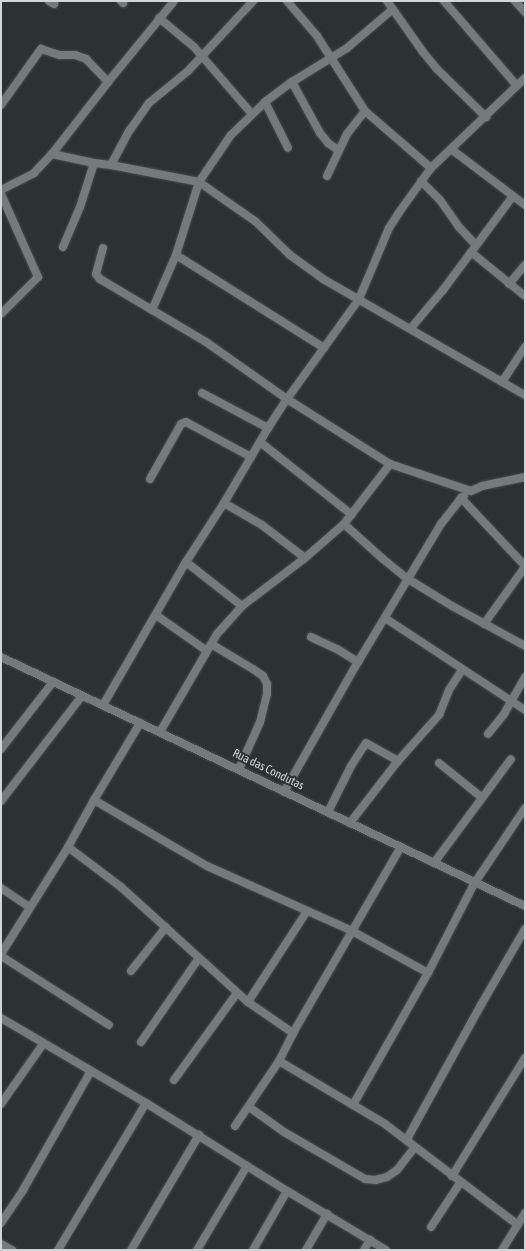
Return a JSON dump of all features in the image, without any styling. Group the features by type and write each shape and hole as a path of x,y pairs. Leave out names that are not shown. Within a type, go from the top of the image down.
{"street":[{"path":"1,314 38,277 1,194 34,173 52,154 174,1"},
{"path":"111,165 130,130 149,103 183,76 253,1"},
{"path":"288,1 317,36 365,111 431,168"},
{"path":"387,1 428,58 486,116"},
{"path":"444,1 517,86"},
{"path":"515,1 525,12"},
{"path":"152,310 176,256 199,182 231,135 265,102 292,82 332,58 393,9"},
{"path":"159,18 190,43 203,56 252,114"},
{"path":"1,105 41,49 60,55 75,55 86,59 108,82"},
{"path":"103,705 186,562 224,503 268,428 359,299 389,228 431,168 525,78"},
{"path":"292,82 320,133 328,143 338,150"},
{"path":"265,102 288,148"},
{"path":"327,176 338,150 365,111"},
{"path":"451,149 525,205"},
{"path":"52,154 199,182 255,221 290,255 323,279 411,328 525,395"},
{"path":"63,246 80,206 94,163"},
{"path":"421,181 440,200 474,249 509,284 525,296"},
{"path":"411,328 474,249 513,196"},
{"path":"104,248 96,274 98,277 206,342 287,399 390,464 470,491"},
{"path":"176,256 324,348"},
{"path":"509,284 525,265"},
{"path":"502,382 525,347"},
{"path":"202,393 268,428"},
{"path":"150,479 181,424 186,422 251,457"},
{"path":"260,442 352,515"},
{"path":"160,732 209,648 242,606 305,558 344,524 390,464"},
{"path":"284,792 358,662 441,524 460,498 470,491 482,486 525,476"},
{"path":"460,498 525,566 484,624"},
{"path":"224,503 262,525 305,558"},
{"path":"344,524 408,579 484,624 525,646"},
{"path":"186,562 242,606"},
{"path":"156,615 209,648 253,669 263,676 267,684 267,694 260,722 239,769"},
{"path":"385,618 525,710"},
{"path":"311,637 337,649 358,662"},
{"name":"Rua das Condutas","path":"1,657 434,862 474,884 525,906"},
{"path":"350,823 398,761 439,715 449,690 462,670"},
{"path":"488,734 511,702 525,677"},
{"path":"1,749 53,682"},
{"path":"1,801 82,696"},
{"path":"109,1025 1,955 29,907 68,847 140,723"},
{"path":"328,812 351,766 366,743 398,761"},
{"path":"434,862 481,797 511,759"},
{"path":"439,763 481,797"},
{"path":"94,800 207,866 352,931 428,973"},
{"path":"353,1105 428,973 474,884 525,808"},
{"path":"68,847 121,887 237,993 293,1033"},
{"path":"235,1126 279,1061 293,1033 400,847"},
{"path":"1,888 29,907"},
{"path":"248,1002 307,912"},
{"path":"131,971 166,927"},
{"path":"407,1139 525,929"},
{"path":"141,1042 199,958"},
{"path":"174,1080 237,993"},
{"path":"1,1018 146,1103 386,1250"},
{"path":"1,1104 43,1044"},
{"path":"452,1176 525,1058"},
{"path":"279,1061 407,1139 452,1176 518,1225"},
{"path":"1,1223 23,1190 91,1071"},
{"path":"58,1250 146,1103"},
{"path":"249,1107 284,1132 365,1179 375,1180 387,1177 397,1170 415,1147"},
{"path":"132,1250 199,1135"},
{"path":"197,1250 247,1166"},
{"path":"432,1227 460,1182"},
{"path":"253,1250 288,1191"},
{"path":"502,1250 525,1213"},
{"path":"306,1250 327,1214"},
{"path":"364,1250 370,1240"},
{"path":"1,1244 12,1250"}]}
